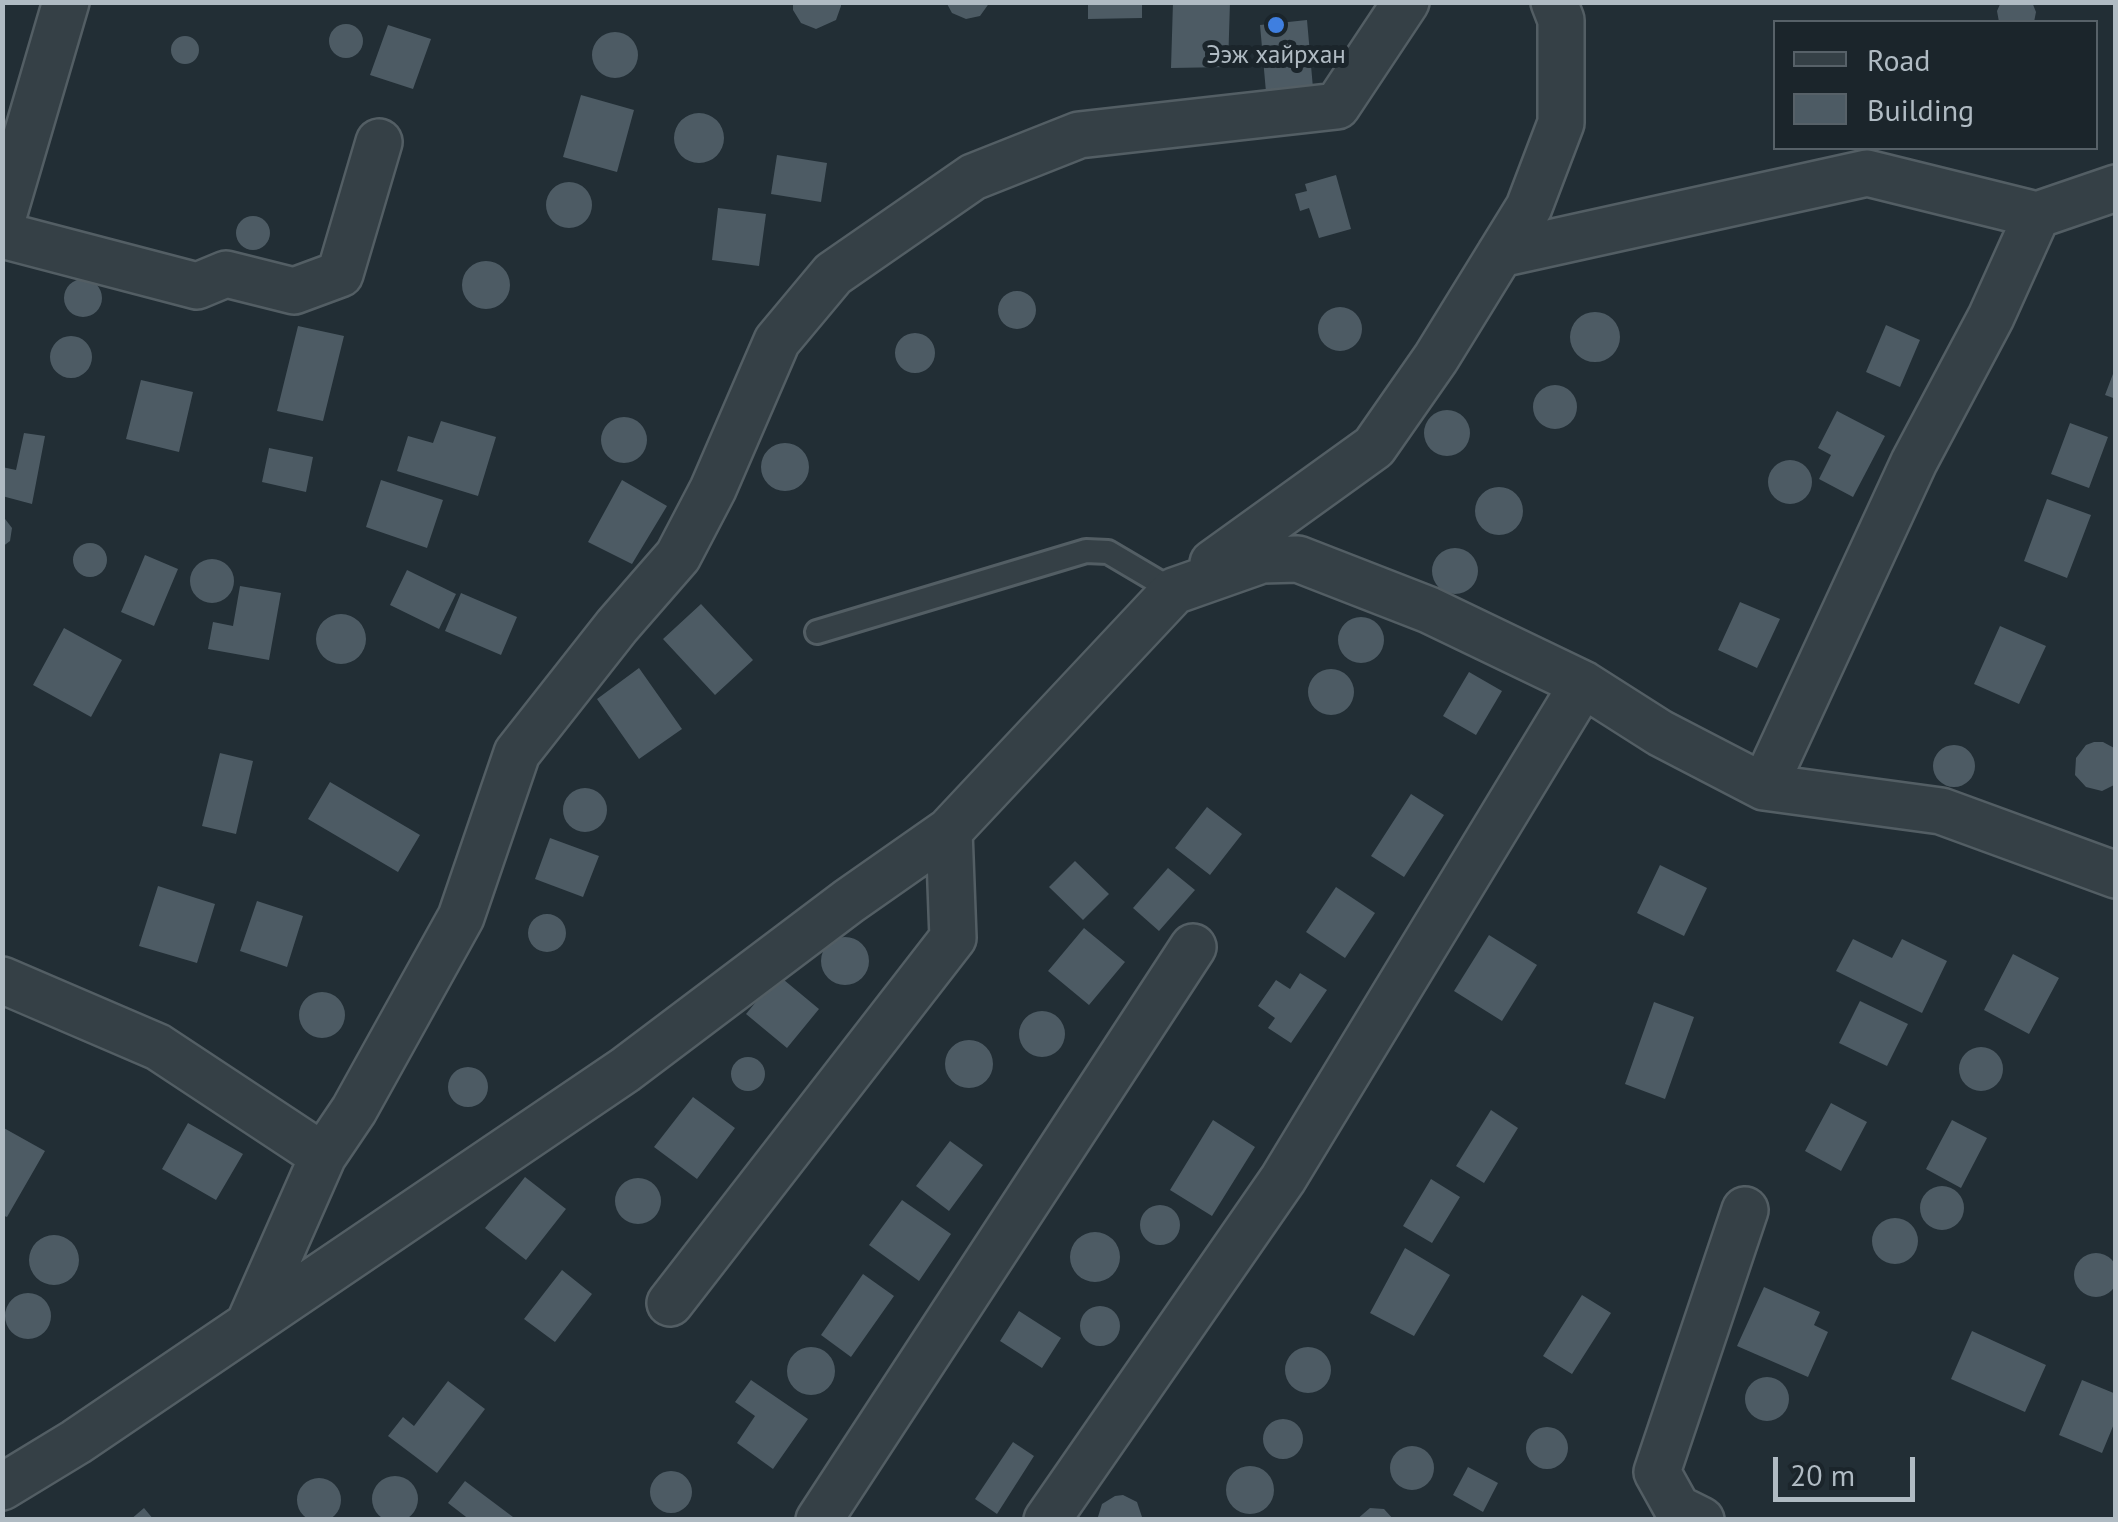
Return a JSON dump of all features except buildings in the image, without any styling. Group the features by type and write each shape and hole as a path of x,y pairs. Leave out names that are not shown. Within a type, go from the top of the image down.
{"street":[{"path":"2,220 66,2"},
{"path":"248,1324 323,1156 354,1110 462,917 517,753 678,556 713,489 777,342 833,274 973,177 1079,134 1338,106 1406,2"},
{"path":"2,1486 76,1442 625,1070 849,901 948,832 1174,590 1374,447 1436,358 1529,207 1561,123 1561,20 1554,2"},
{"path":"2,235 198,286 226,274 294,291 340,274 378,142"},
{"path":"1500,254 1867,173 2037,215 2116,188"},
{"path":"1764,787 1914,462 1991,318 2037,215"},
{"path":"1174,590 1262,560 1298,560 1429,610 1583,684 1660,733 1764,787 1941,811 2116,876"},
{"path":"1047,1520 1283,1178 1583,684"},
{"path":"670,1303 953,938 948,832"},
{"path":"819,1520 1193,948"},
{"path":"2,980 158,1047 323,1156"},
{"path":"1701,1520 1676,1508 1656,1472 1745,1210"}],"lane":[{"path":"817,632 1086,551 1108,552 1174,590"}],"place":[{"name":"Ээж хайрхан","path":"1276,25"}]}
